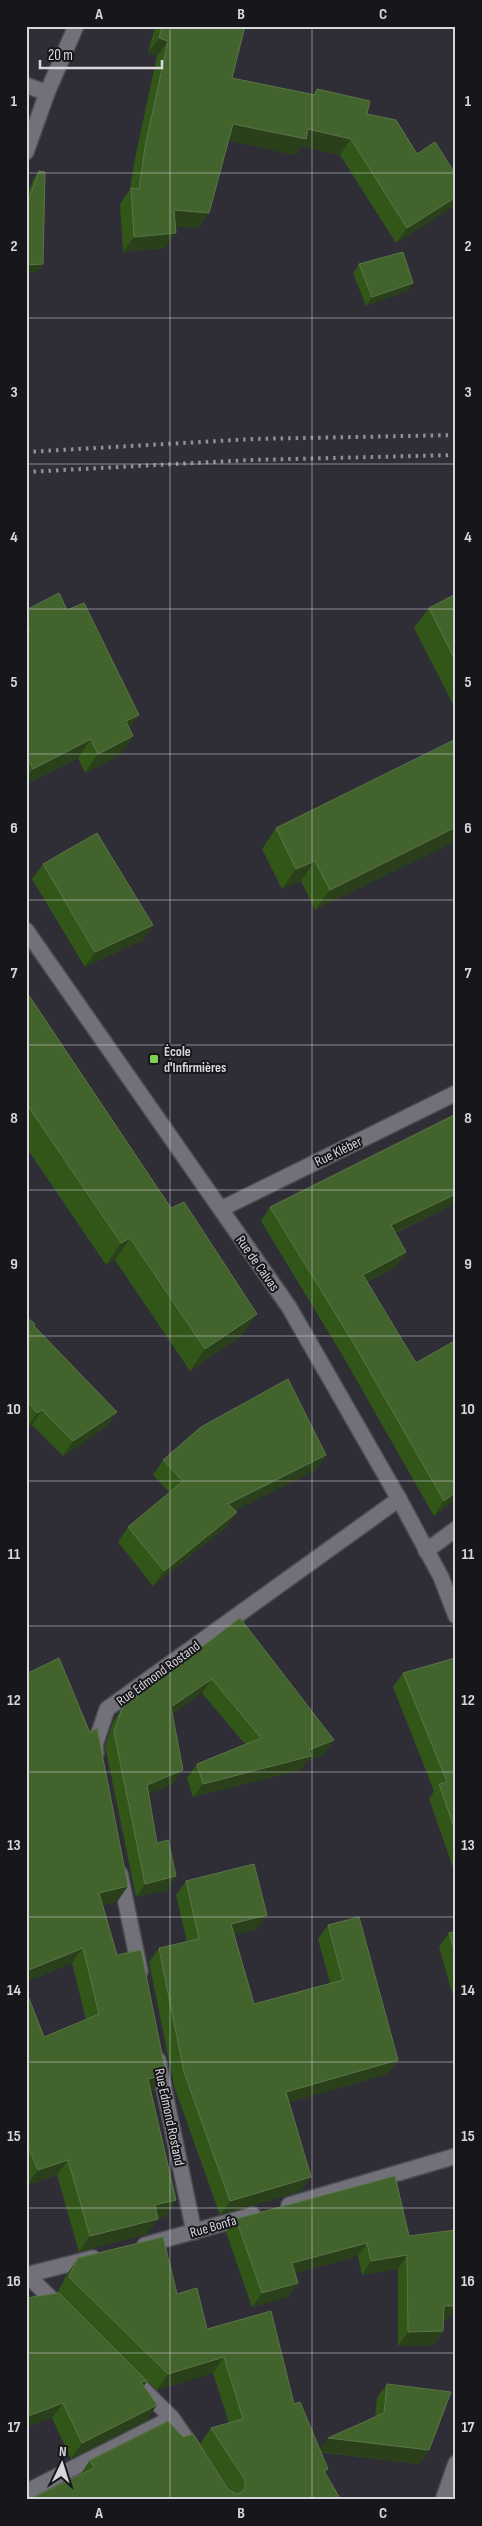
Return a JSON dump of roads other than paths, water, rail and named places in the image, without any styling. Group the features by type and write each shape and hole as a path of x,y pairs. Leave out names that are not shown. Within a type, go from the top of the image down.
{"street":[{"path":"26,152 47,93 76,26"},
{"path":"26,85 47,93"},
{"name":"Rue de Calvas","path":"26,930 289,1307 399,1499 441,1577 456,1616"},
{"name":"Rue Kléber","path":"221,1208 456,1093"},
{"name":"Rue Edmond Rostand","path":"98,1764 95,1745 108,1709 399,1499"},
{"path":"426,1551 456,1528"},
{"path":"117,1860 142,1984"},
{"name":"Rue Edmond Rostand","path":"154,2041 194,2232"},
{"name":"Rue Bonfa","path":"129,2249 456,2156"},
{"path":"27,2275 110,2254"},
{"path":"27,2275 76,2323"},
{"path":"131,2377 172,2418 204,2467"},
{"path":"26,2492 172,2418"},
{"path":"443,2500 456,2463"}],"railway":[{"path":"26,452 253,439 456,435"},
{"path":"26,472 250,460 456,455"}],"place":[{"name":"École d'Infirmières","path":"154,1059"}]}
